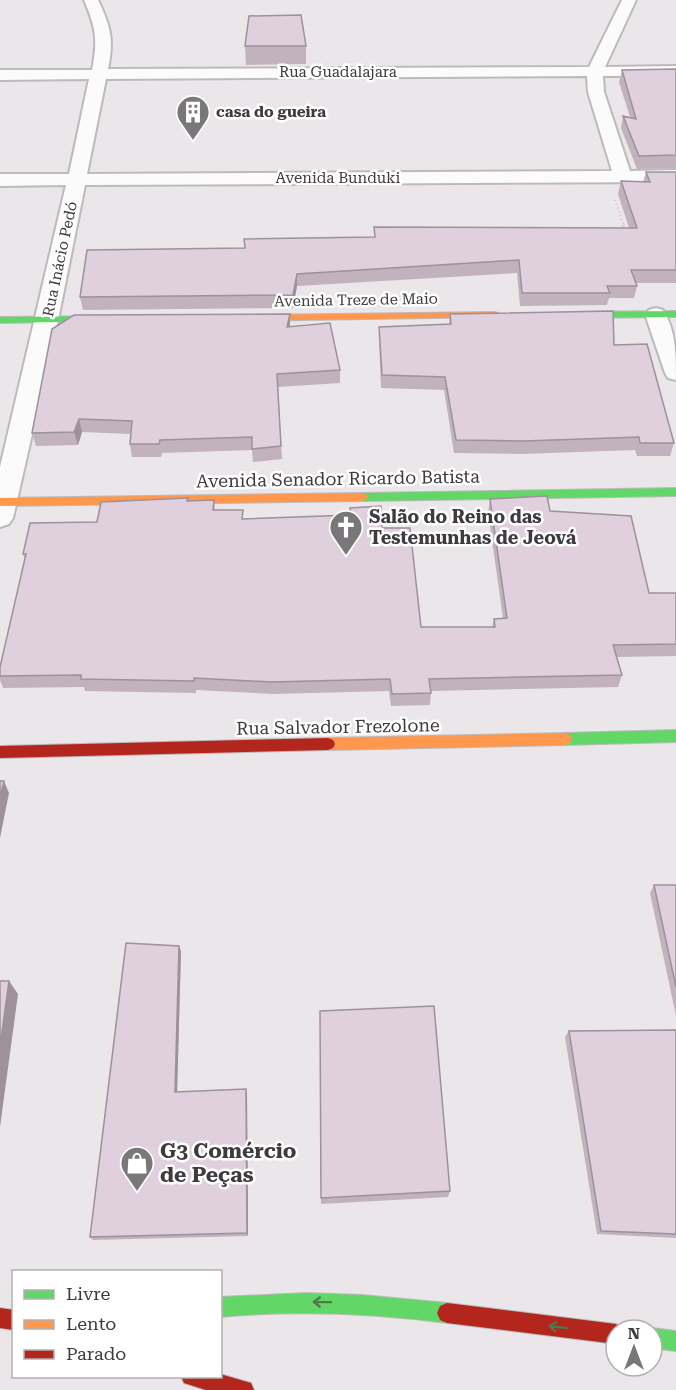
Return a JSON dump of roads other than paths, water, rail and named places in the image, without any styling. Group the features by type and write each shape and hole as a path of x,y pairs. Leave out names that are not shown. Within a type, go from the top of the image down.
{"street":[{"name":"Rua Inácio Pedó","path":"1,507 47,320 104,49 103,27 91,0"},
{"path":"615,177 596,92 595,71 629,0"},
{"name":"Rua Guadalajara","path":"0,75 676,71"},
{"name":"Avenida Bunduki","path":"0,180 676,176"},
{"path":"555,315 666,314 676,373"},
{"name":"Avenida Treze de Maio","path":"236,318 508,315"},
{"path":"0,320 130,319"},
{"name":"Avenida Senador Ricardo Batista","path":"1,507 676,492"},
{"name":"Rua Salvador Frezolone","path":"0,752 676,736"},
{"path":"222,1307 279,1301 380,1304 604,1332"},
{"path":"195,1378 244,1390"}],"place":[{"name":"casa do gueira","path":"193,141"},
{"name":"Salão do Reino das Testemunhas de Jeová","path":"346,556"},
{"name":"G3 Comércio de Peças","path":"137,1192"}]}
